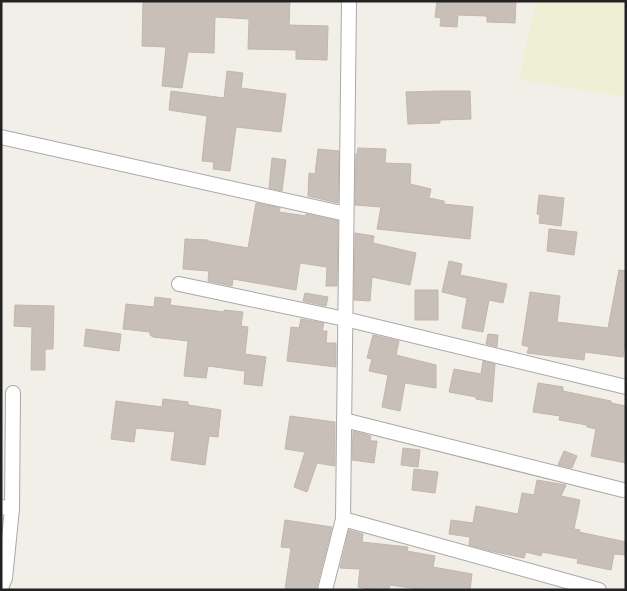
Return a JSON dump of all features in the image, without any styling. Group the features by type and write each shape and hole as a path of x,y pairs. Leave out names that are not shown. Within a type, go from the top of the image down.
{"street":[{"path":"326,590 343,519 349,1"},
{"path":"1,137 346,214"},
{"path":"179,284 345,319 626,387"},
{"path":"1,588 5,578 6,508 13,393"},
{"path":"344,420 623,490"},
{"path":"343,519 599,590"}],"green space":[{"path":"536,1 626,1 626,97 519,80"}],"building":[{"path":"143,1 290,1 289,25 328,26 327,60 296,59 296,50 248,49 249,19 215,17 214,53 188,52 182,88 162,86 166,47 142,46"},
{"path":"437,1 516,1 515,23 487,22 487,16 458,15 457,27 440,26 441,18 435,17"},
{"path":"227,71 243,73 241,88 286,94 281,132 236,127 230,171 213,169 214,162 202,161 207,116 169,110 171,91 224,98"},
{"path":"470,91 471,119 440,120 440,123 408,124 406,92"},
{"path":"358,148 386,149 385,163 411,164 410,184 431,189 429,198 444,201 444,204 473,207 470,239 377,229 381,207 355,205 356,154"},
{"path":"318,149 339,151 338,203 308,196 309,173 315,174"},
{"path":"272,158 286,160 282,191 269,188"},
{"path":"539,195 564,198 561,226 539,223 540,215 537,214"},
{"path":"256,203 280,208 279,212 306,216 306,214 338,221 337,286 326,286 327,267 300,263 296,290 233,279 232,286 208,281 209,271 183,269 185,239 208,240 248,248"},
{"path":"549,229 577,232 574,255 547,251"},
{"path":"355,233 374,236 373,243 416,253 410,285 372,277 370,301 354,300"},
{"path":"449,261 462,264 460,275 507,284 503,303 489,300 483,332 462,328 467,298 442,292"},
{"path":"619,270 626,271 626,337 623,357 585,352 584,360 527,353 529,347 522,345 530,292 560,296 557,322 608,328"},
{"path":"415,290 438,290 438,320 415,320"},
{"path":"305,293 328,297 326,306 303,301"},
{"path":"155,297 171,299 170,305 224,312 224,310 243,312 241,326 248,327 245,354 266,357 262,386 244,384 245,371 208,366 206,378 184,376 188,341 153,337 150,335 150,332 123,329 126,304 154,307"},
{"path":"15,305 54,306 53,349 45,349 45,370 31,370 32,327 14,326"},
{"path":"301,319 324,323 322,331 327,331 326,343 336,343 336,367 287,361 291,327 299,328"},
{"path":"86,329 121,334 119,351 84,346"},
{"path":"488,334 498,335 497,347 486,344"},
{"path":"373,335 399,341 396,355 436,365 436,388 405,383 400,411 382,407 388,375 369,371 372,359 367,358"},
{"path":"483,361 495,364 492,402 449,392 454,369 481,374"},
{"path":"538,383 563,387 563,391 626,406 626,463 591,456 596,429 587,427 587,425 559,420 560,416 533,412"},
{"path":"163,399 188,402 188,405 221,410 218,437 209,436 205,465 171,460 175,432 136,428 134,442 111,439 116,401 162,407"},
{"path":"290,416 335,422 335,466 317,463 307,492 294,487 305,452 285,449"},
{"path":"353,431 371,436 370,441 377,441 374,463 352,460"},
{"path":"403,448 420,450 418,467 401,465"},
{"path":"564,451 577,456 572,468 558,465"},
{"path":"414,469 438,472 435,493 412,490"},
{"path":"537,480 566,485 561,496 580,500 574,529 580,530 579,532 626,542 626,555 614,554 611,570 577,563 578,559 542,552 541,556 526,552 524,558 491,551 469,545 470,537 449,534 451,520 473,523 476,506 518,514 522,493 534,495"},
{"path":"285,520 332,527 316,590 285,590 291,548 281,547"},
{"path":"349,530 363,534 362,542 408,547 407,551 435,556 433,567 472,574 470,590 425,590 390,585 389,590 358,587 360,569 340,568"}]}
